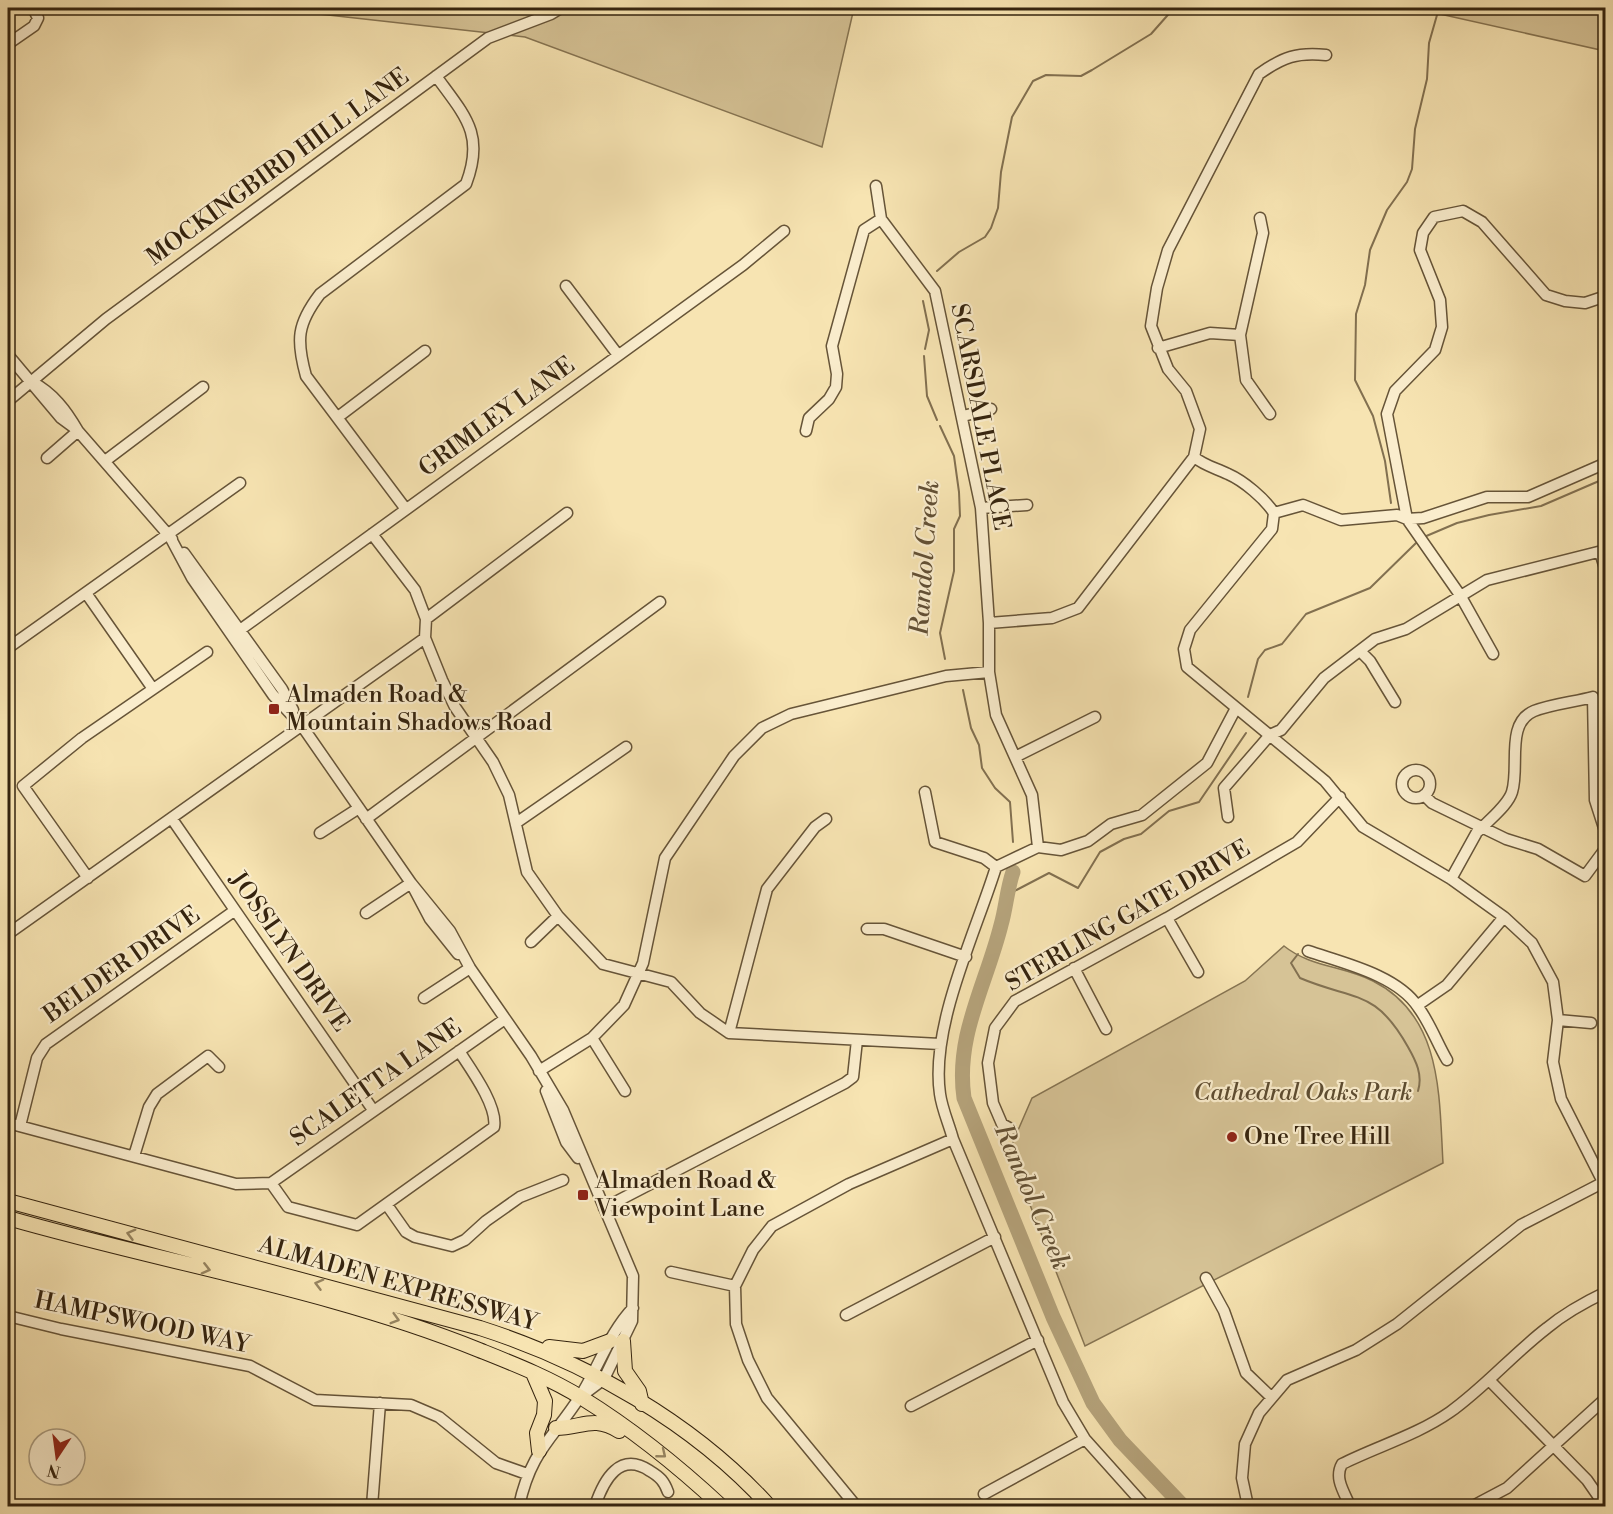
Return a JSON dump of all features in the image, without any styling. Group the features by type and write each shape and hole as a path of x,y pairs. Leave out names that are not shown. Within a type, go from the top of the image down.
{"main road":[{"name":"ALMADEN EXPRESSWAY","path":"8,1201 480,1328 542,1348 598,1376 642,1404 717,1458 769,1506"},
{"name":"ALMADEN EXPRESSWAY","path":"8,1218 417,1326 533,1373 580,1397 638,1435 721,1506"},
{"path":"542,1348 553,1346 583,1351 617,1341 626,1371 639,1391 642,1404"},
{"path":"533,1373 545,1401 544,1415 537,1433 539,1451"},
{"path":"556,1428 571,1428 588,1421 620,1432 638,1435"}],"street":[{"name":"MOCKINGBIRD HILL LANE","path":"8,401 106,319 494,34 551,14 561,8"},
{"path":"8,44 34,26 38,18 35,9"},
{"path":"989,623 1052,618 1078,608 1194,457 1200,429 1186,391 1168,369 1151,326 1157,288 1168,250 1259,74 1276,61 1303,53 1326,55"},
{"path":"405,508 306,376 300,356 298,332 306,312 320,294 466,184 474,164 475,143 467,118 436,76"},
{"path":"806,431 809,418 829,399 836,387 837,374 832,346 864,230 881,219 876,186"},
{"path":"1493,654 1460,595 1407,519 1387,414 1395,391 1435,350 1442,327 1440,300 1419,250 1423,233 1434,218 1463,211 1482,222 1546,295 1565,301 1585,303 1605,296"},
{"path":"1260,218 1263,233 1240,335 1246,380 1270,414"},
{"name":"SCARSDALE PLACE","path":"881,219 935,291 981,508 989,623 989,672 996,715 1017,756 1032,795 1038,847"},
{"name":"GRIMLEY LANE","path":"237,633 405,508 618,356 784,231"},
{"path":"566,286 618,356"},
{"path":"1158,348 1210,333 1240,335"},
{"path":"338,417 425,351"},
{"path":"8,355 32,382 46,390 68,413 78,431 200,572 237,633 282,689 302,726 411,883 442,936 470,968 563,1110 586,1171 633,1276 633,1308 622,1319 617,1341 598,1376 539,1451 527,1474 519,1506"},
{"path":"105,460 203,387"},
{"path":"963,416 991,409"},
{"path":"47,458 78,431"},
{"path":"1194,457 1203,464 1231,475 1269,504 1274,513 1272,529 1190,630 1184,649 1187,667 1325,781 1363,827 1451,879 1504,917 1532,943 1553,982 1558,1020 1553,1062 1561,1099 1604,1182 1521,1225 1397,1324 1356,1350 1287,1380 1270,1396 1249,1431 1245,1444 1242,1478 1248,1506"},
{"path":"1274,513 1303,506 1341,520 1397,515 1407,519 1423,519 1487,497 1527,497 1605,464"},
{"path":"8,648 240,483"},
{"path":"981,508 1026,505"},
{"path":"426,619 567,513"},
{"path":"372,534 415,591 426,619 425,638 455,707 493,762 509,795 527,872 558,916 603,964 671,982 700,1013 729,1033 940,1044"},
{"path":"1228,817 1224,788 1270,735 1281,730 1324,678 1375,639 1406,629 1424,620 1460,595 1487,580 1603,551 1605,572"},
{"path":"86,593 153,689"},
{"path":"366,819 660,602"},
{"path":"8,934 425,638"},
{"path":"1360,651 1370,661 1395,702"},
{"path":"88,878 22,786 82,738 207,652"},
{"path":"539,1071 591,1038 624,1005 643,963 665,858 734,756 762,728 791,714 934,678 989,672"},
{"path":"1424,795 1432,803 1482,828 1538,849 1585,876 1605,849 1605,831 1595,800 1593,697 1532,712 1521,721 1515,738 1517,771 1511,795 1482,828 1451,879"},
{"path":"1146,1506 1085,1439 1063,1402 954,1138 940,1095 940,1044 996,867 1038,847 1061,850 1088,841 1111,824 1142,815 1207,763 1236,708"},
{"path":"1017,756 1095,717"},
{"path":"516,823 626,747"},
{"path":"925,792 934,842 984,858 996,867"},
{"name":"STERLING GATE DRIVE","path":"1011,1129 1002,1124 993,1103 988,1063 995,1028 1015,1001 1167,918 1297,842 1340,798"},
{"path":"320,833 358,808"},
{"name":"JOSSLYN DRIVE","path":"172,819 373,1110"},
{"path":"729,1033 767,889 815,827 826,819"},
{"path":"366,913 411,883"},
{"name":"BELDER DRIVE","path":"20,1126 37,1058 46,1044 234,911"},
{"path":"531,942 558,916"},
{"path":"1418,1005 1447,985 1504,917"},
{"path":"1167,918 1198,972"},
{"path":"867,929 884,929 966,957"},
{"path":"1308,951 1378,975 1418,1005 1447,1060"},
{"path":"423,998 470,968"},
{"path":"1074,968 1106,1029"},
{"name":"SCALETTA LANE","path":"271,1183 505,1019"},
{"path":"1558,1020 1591,1023"},
{"path":"591,1038 625,1091"},
{"path":"604,1208 845,1083 853,1077 856,1069 857,1040"},
{"path":"8,1123 236,1184 271,1183 288,1207 357,1225 494,1127 494,1115 478,1081 459,1051"},
{"path":"134,1156 149,1107 157,1094 208,1056 219,1067"},
{"path":"856,1506 767,1398 748,1360 736,1324 735,1286 753,1250 772,1226 849,1184 954,1138"},
{"path":"387,1204 406,1233 415,1238 452,1246 465,1240 486,1221 520,1197 563,1180"},
{"path":"846,1315 995,1237"},
{"path":"672,1272 735,1286"},
{"path":"1206,1278 1224,1311 1246,1373 1270,1396"},
{"path":"1350,1506 1338,1479 1338,1471 1342,1464 1416,1431 1448,1413 1490,1381 1546,1328 1605,1292"},
{"name":"HAMPSWOOD WAY","path":"8,1316 61,1329 250,1366 315,1400 411,1404 439,1418 486,1457 527,1474"},
{"path":"911,1406 1038,1340"},
{"path":"1490,1381 1587,1480 1605,1506"},
{"path":"1473,1506 1507,1488 1605,1398"},
{"path":"372,1506 380,1403"},
{"path":"984,1494 1085,1439"},
{"path":"595,1506 603,1487 616,1470 628,1462 639,1464 662,1478 668,1492"}],"green space":[{"path":"265,8 854,8 822,147 525,37"},
{"path":"1413,8 1605,8 1605,51"},
{"name":"Cathedral Oaks Park","path":"1284,946 1305,958 1373,981 1396,996 1413,1015 1425,1037 1433,1060 1438,1086 1443,1163 1085,1346 1009,1151 1032,1098 1245,981"}],"waterway":[{"name":"Randol Creek","path":"937,271 959,252 985,237 991,228 998,208 1001,172 1012,117 1033,81 1046,75 1081,76 1151,34 1174,8"},
{"path":"1391,503 1385,461 1373,416 1355,380 1356,314 1365,285 1370,250 1387,210 1407,182 1412,169 1415,129 1427,79 1429,43 1439,8"},
{"name":"Randol Creek","path":"923,301 929,330 925,349"},
{"name":"Randol Creek","path":"924,356 927,396 937,420"},
{"name":"Randol Creek","path":"940,426 954,456 960,516 954,529 954,571 940,633 945,659"},
{"path":"1424,537 1457,523 1541,506 1606,478"},
{"path":"1248,697 1258,659 1265,650 1282,644 1306,614 1370,588 1416,543"},
{"name":"Randol Creek","path":"963,690 971,728 979,745 982,768 995,788 1010,802 1013,842"},
{"path":"1005,896 1049,873 1078,888 1100,852 1124,839 1141,834 1169,811 1199,802 1246,733"},
{"name":"Randol Creek","path":"1013,872 995,947 968,1032 962,1075 964,1098 1053,1317 1093,1403 1120,1440 1183,1506"},
{"path":"1298,954 1291,963 1300,978 1362,999 1374,1005 1385,1015 1396,1028 1416,1063 1420,1079 1418,1091"}],"place":[{"name":"Almaden Road & Mountain Shadows Road","path":"274,709"},
{"name":"One Tree Hill","path":"1232,1137"},
{"name":"Almaden Road & Viewpoint Lane","path":"583,1195"}]}
